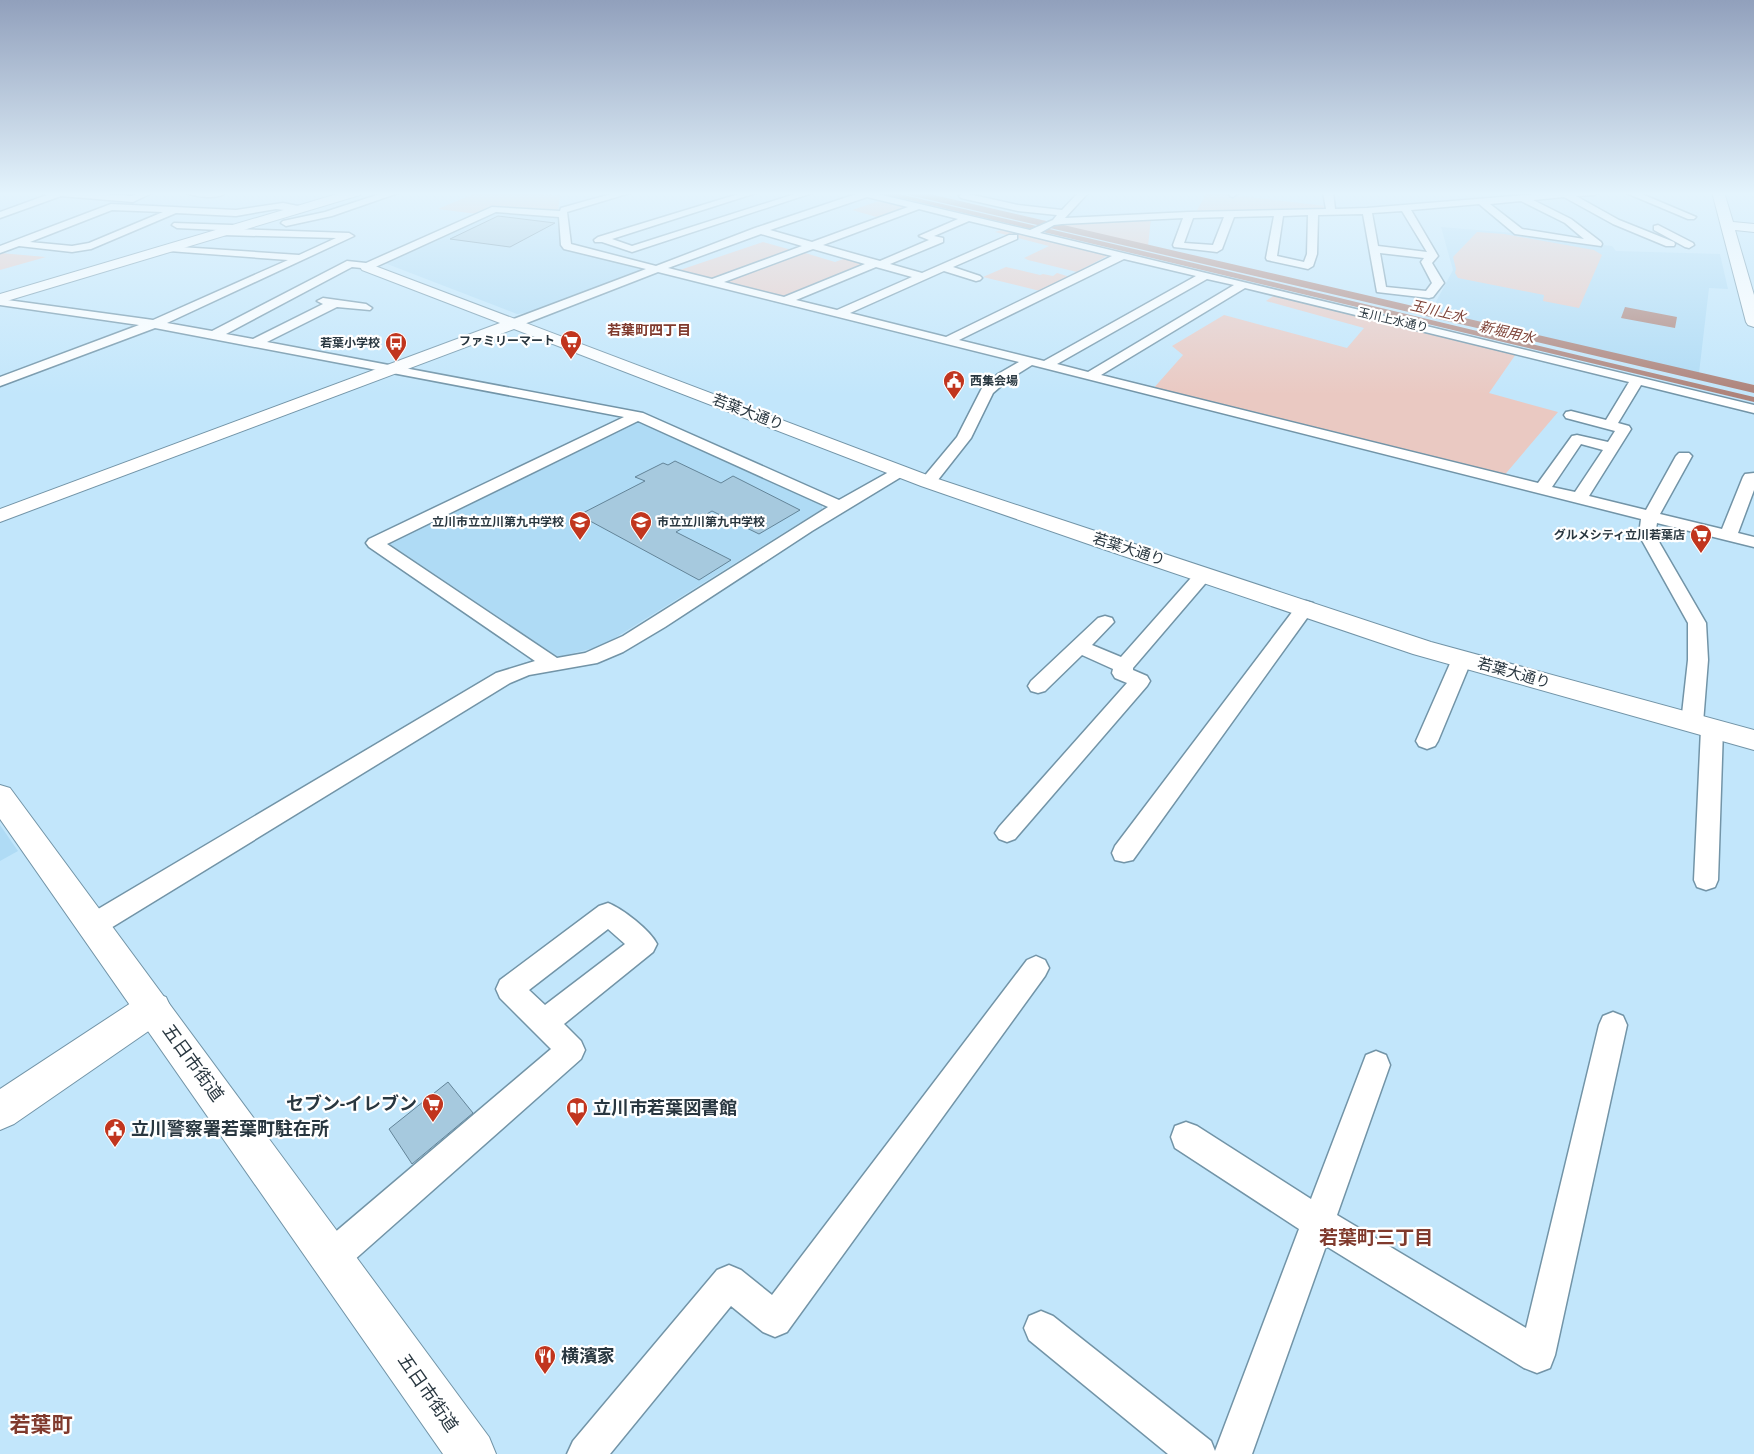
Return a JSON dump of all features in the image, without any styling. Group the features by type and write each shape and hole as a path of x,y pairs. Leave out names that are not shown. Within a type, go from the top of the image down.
{"street":[{"path":"0,301 131,260"},
{"path":"0,382 154,324 295,260"},
{"path":"215,336 350,263 367,267 383,260"},
{"path":"621,260 1754,542"},
{"path":"0,516 394,370 682,260"},
{"path":"714,282 774,260"},
{"path":"865,260 923,278"},
{"path":"786,300 889,260"},
{"path":"840,313 962,260"},
{"path":"949,340 1113,260"},
{"name":"玉川上水通り","path":"1144,260 1754,410"},
{"path":"1280,260 1308,266 1310,260"},
{"path":"1376,260 1381,290 1429,295 1438,283 1426,262 1429,260"},
{"path":"1738,260 1753,317"},
{"name":"若葉大通り","path":"367,267 928,482 1306,607 1422,648 1754,740"},
{"path":"944,268 976,278"},
{"path":"1046,365 1206,274"},
{"path":"1090,376 1244,284"},
{"path":"290,295 366,308"},
{"path":"0,301 154,324 638,416 839,506"},
{"path":"255,343 335,303"},
{"path":"928,482 964,438 987,391 1003,377 1030,361"},
{"path":"1610,425 1636,380"},
{"path":"1571,415 1624,429 1579,499"},
{"path":"554,665 375,543 638,416"},
{"path":"1542,489 1577,438 1612,448"},
{"path":"1684,456 1650,516 1647,535 1697,623 1702,726 1708,797 1706,880"},
{"path":"92,926 503,678 519,670 554,665 601,654 651,628 839,506 901,471"},
{"path":"1728,536 1751,477"},
{"path":"1007,833 1140,681 1122,673 1124,666 1204,574"},
{"path":"1124,853 1306,607"},
{"path":"1038,686 1105,622"},
{"path":"1079,647 1124,666"},
{"path":"1427,741 1462,659"},
{"name":"五日市街道","path":"0,796 472,1454"},
{"path":"586,1454 729,1282 775,1320 1036,968"},
{"path":"0,1111 153,1008"},
{"path":"332,1258 571,1050 544,1023"},
{"path":"1186,1137 1319,1222 1537,1355 1613,1024"},
{"path":"1233,1454 1376,1065"},
{"path":"1041,1328 1198,1454"}],"shaded area":[{"path":"0,260 36,260 0,270"},
{"path":"387,260 606,260 643,270 527,313 517,314 382,262"},
{"path":"710,260 768,260 711,279 677,271"},
{"path":"781,260 828,260 835,262 841,260 855,260 867,265 788,296 781,297 725,283 725,281"},
{"path":"1028,260 1100,260 1077,272"},
{"path":"1160,260 1179,260 1754,397 1754,402"},
{"path":"1450,260 1721,260 1728,289 1709,288 1699,373 1431,311 1453,270"},
{"path":"1454,260 1600,260 1579,308 1543,301 1544,295 1458,278 1455,273"},
{"path":"1006,267 1040,275 1053,276 1057,273 1070,277 1040,291 983,277"},
{"path":"1276,294 1516,354 1489,393 1558,412 1502,478 1152,390 1183,355 1172,346 1224,315 1347,348 1364,328 1266,301"},
{"path":"1625,307 1677,317 1675,328 1621,318"},
{"name":"立川市立立川第九中学校","path":"638,421 822,503 822,509 602,646 558,657 388,543 631,422"},
{"path":"0,825 18,851 0,861"}],"building":[{"name":"市立立川第九中学校","path":"675,461 721,483 733,476 800,510 759,534 712,511 676,532 731,560 699,580 579,515 645,481 635,477 663,463 668,465"},
{"name":"セブン-イレブン","path":"448,1082 473,1113 412,1164 389,1129"}],"waterway":[{"name":"新堀用水","path":"1200,260 1754,389"}],"place":[{"name":"ファミリーマート","path":"571,360"},
{"name":"若葉小学校","path":"396,362"},
{"name":"西集会場","path":"954,400"},
{"name":"立川市立立川第九中学校","path":"580,541"},
{"name":"市立立川第九中学校","path":"641,541"},
{"name":"グルメシティ立川若葉店","path":"1701,554"},
{"name":"セブン-イレブン","path":"433,1123"},
{"name":"立川市若葉図書館","path":"577,1127"},
{"name":"立川警察署若葉町駐在所","path":"115,1148"},
{"name":"横濱家","path":"545,1375"}],"district":[{"name":"若葉町四丁目","path":"649,330"},
{"name":"若葉町三丁目","path":"1376,1237"},
{"name":"若葉町","path":"41,1425"}],"water label":[{"name":"玉川上水","path":"1438,311"}]}
